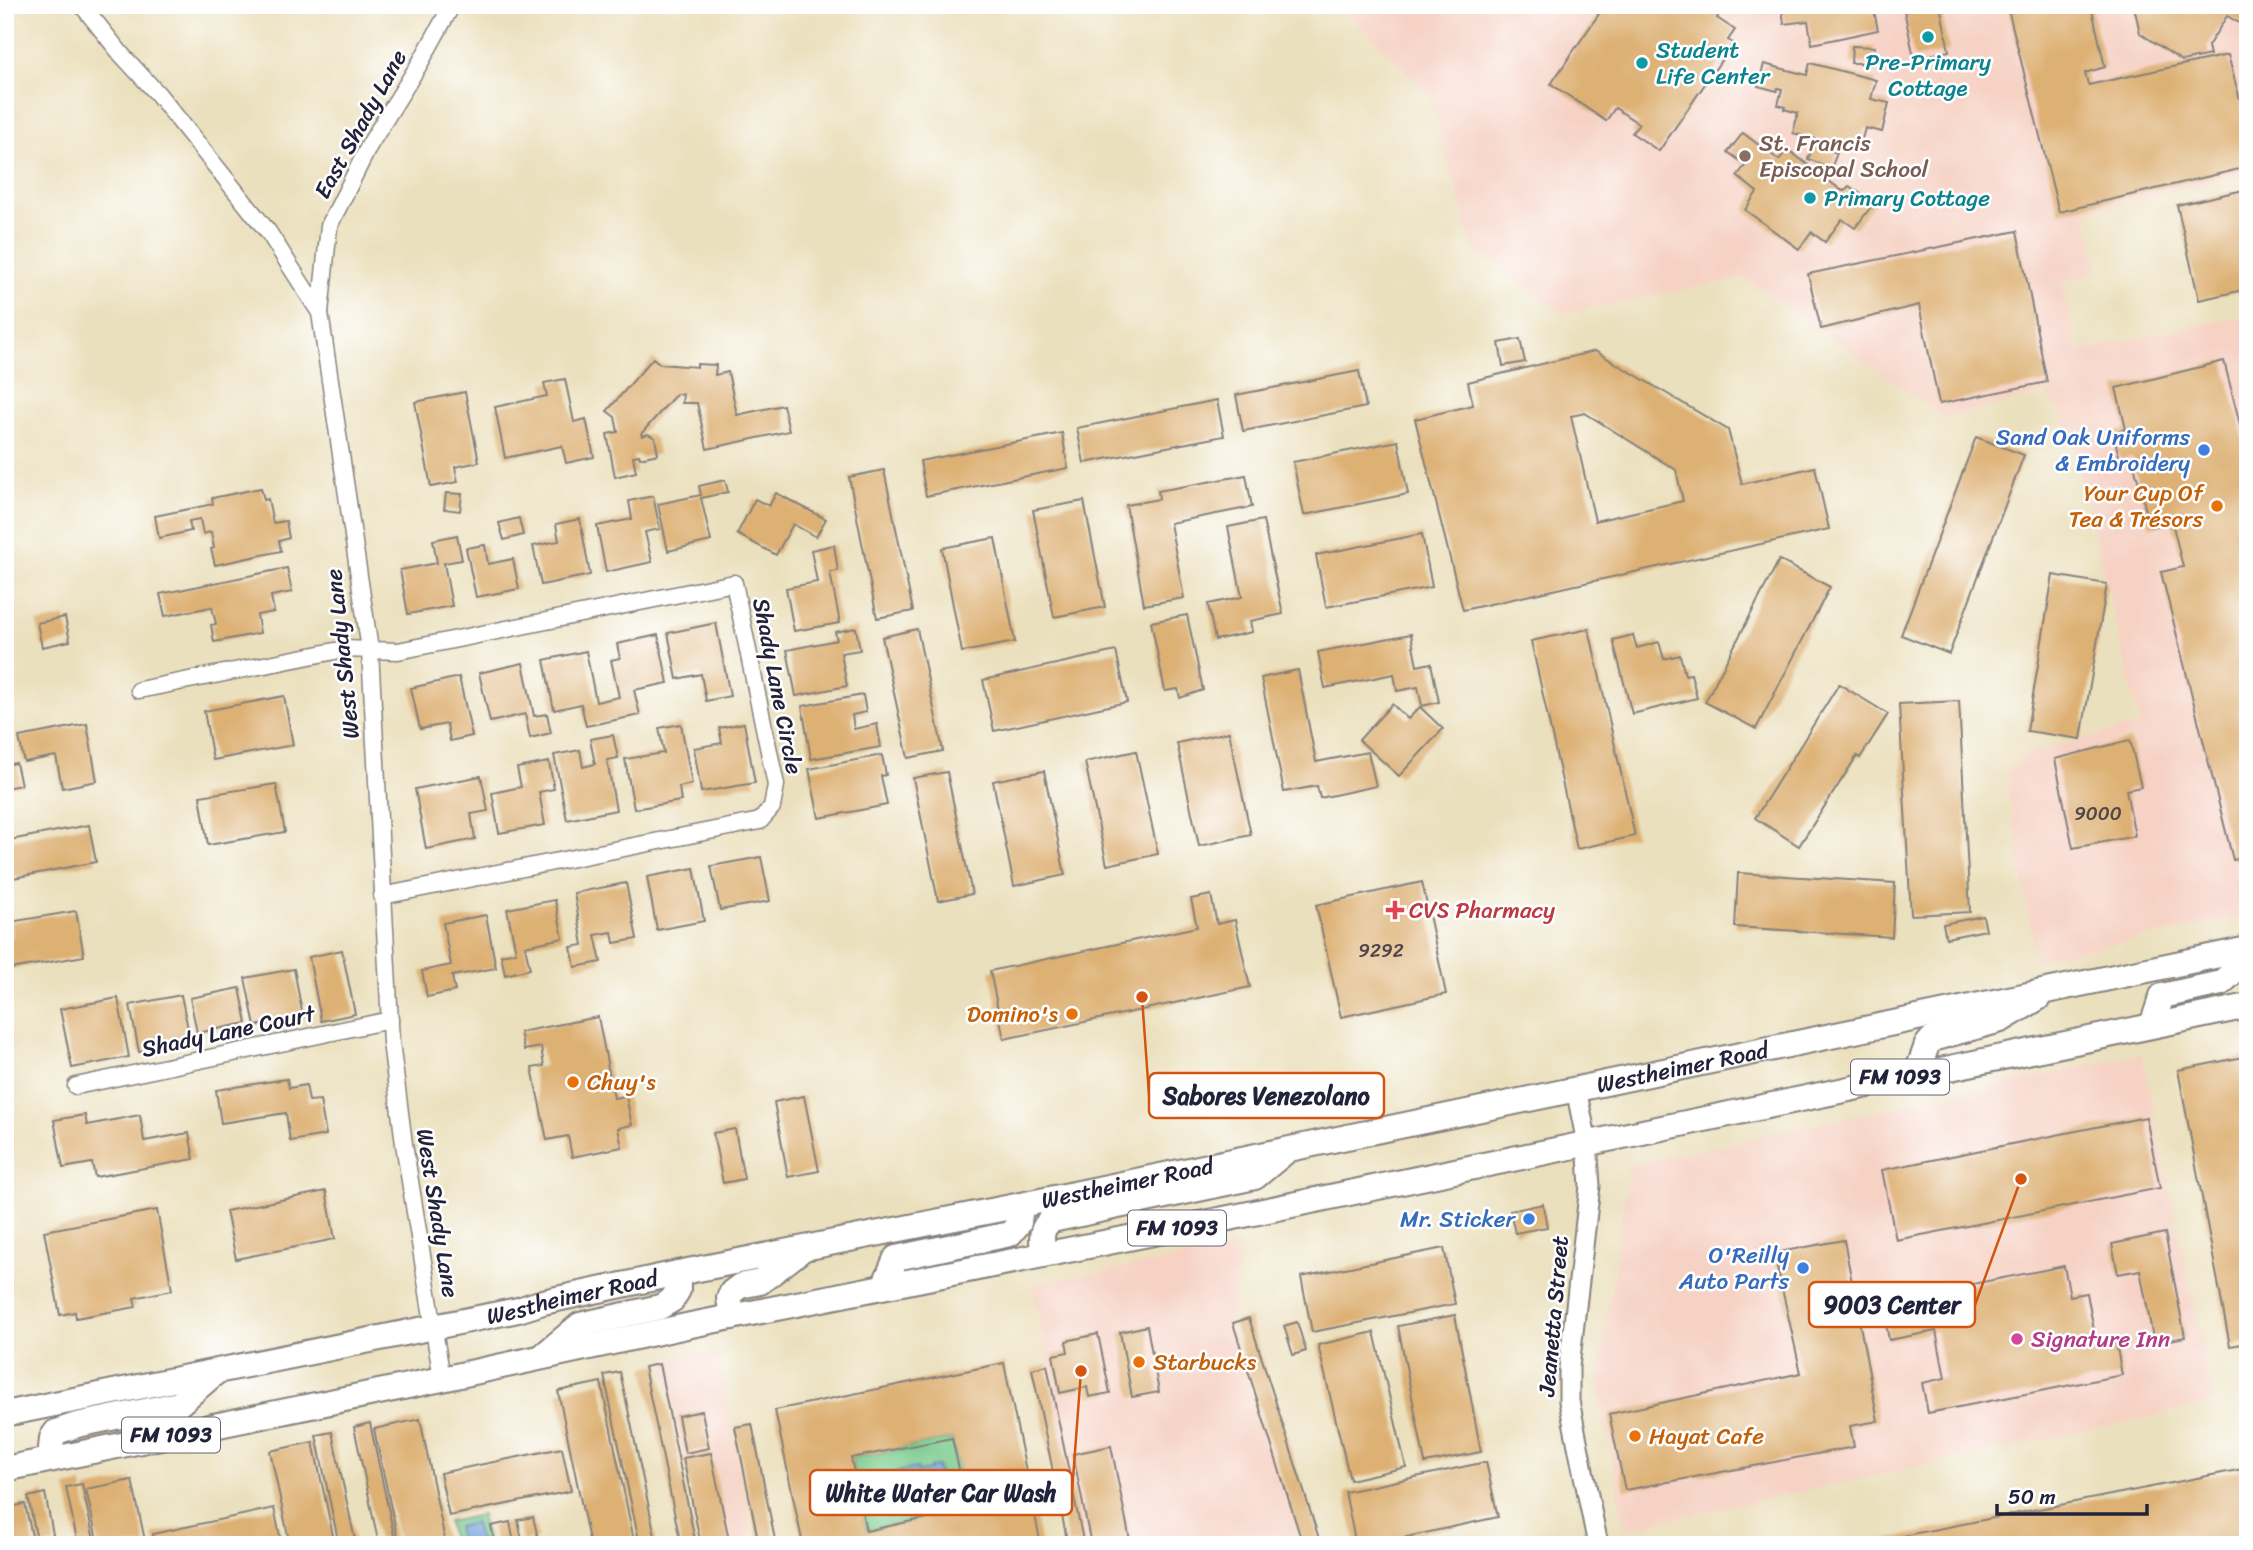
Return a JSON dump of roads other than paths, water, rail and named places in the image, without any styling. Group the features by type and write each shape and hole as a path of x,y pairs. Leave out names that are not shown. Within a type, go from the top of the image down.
{"main road":[{"name":"Westheimer Road","path":"5,1414 518,1310 543,1302 678,1273 1021,1205 2244,950"},
{"path":"2152,1026 2162,996 2221,983 2231,974 2244,950"},
{"path":"1917,1073 1927,1045 1932,1039 2001,1020 2050,990"},
{"name":"FM 1093","path":"5,1469 2248,1006"},
{"path":"1043,1254 1042,1229 1052,1220 1255,1177 1288,1149"},
{"path":"884,1286 897,1258 1010,1234 1019,1223 1021,1205"},
{"path":"732,1317 729,1298 732,1292 740,1286 760,1282 803,1249"},
{"path":"541,1357 580,1325 660,1307 672,1300 678,1290 678,1273"},
{"path":"50,1459 52,1438 56,1432 77,1425 179,1404 218,1370"}],"street":[{"name":"West Shady Lane","path":"82,5 121,54 158,94 269,233 320,313 370,650 390,1020 404,1144 442,1379"},
{"name":"East Shady Lane","path":"320,313 329,226 370,144 452,5"},
{"name":"Shady Lane Circle","path":"370,650 398,651 734,583 776,785 772,807 760,821 382,896"},
{"path":"139,690 345,649 370,650"},
{"name":"Shady Lane Court","path":"76,1086 390,1020"},
{"name":"Jeanetta Street","path":"1576,1089 1587,1143 1590,1186 1569,1367 1569,1401 1598,1545"}],"water":[{"path":"937,1466 943,1492 936,1494 934,1488 921,1491 922,1498 903,1502 902,1496 889,1498 885,1480 897,1477 896,1472 917,1468 918,1472"},
{"path":"475,1523 480,1545 461,1545 457,1527"}],"place":[{"name":"Pre-Primary Cottage","path":"1928,37"},
{"name":"Student Life Center","path":"1642,63"},
{"name":"St. Francis Episcopal School","path":"1745,156"},
{"name":"Primary Cottage","path":"1810,198"},
{"name":"Sand Oak Uniforms & Embroidery","path":"2204,450"},
{"name":"Your Cup Of Tea & Trésors","path":"2217,506"},
{"name":"CVS Pharmacy","path":"1395,910"},
{"name":"Sabores Venezolano","path":"1142,997"},
{"name":"Domino's","path":"1072,1014"},
{"name":"Chuy's","path":"573,1082"},
{"name":"9003 Center","path":"2021,1179"},
{"name":"Mr. Sticker","path":"1529,1219"},
{"name":"O'Reilly Auto Parts","path":"1803,1268"},
{"name":"Signature Inn","path":"2017,1339"},
{"name":"Starbucks","path":"1139,1362"},
{"name":"White Water Car Wash","path":"1081,1371"},
{"name":"Hayat Cafe","path":"1635,1436"}]}
